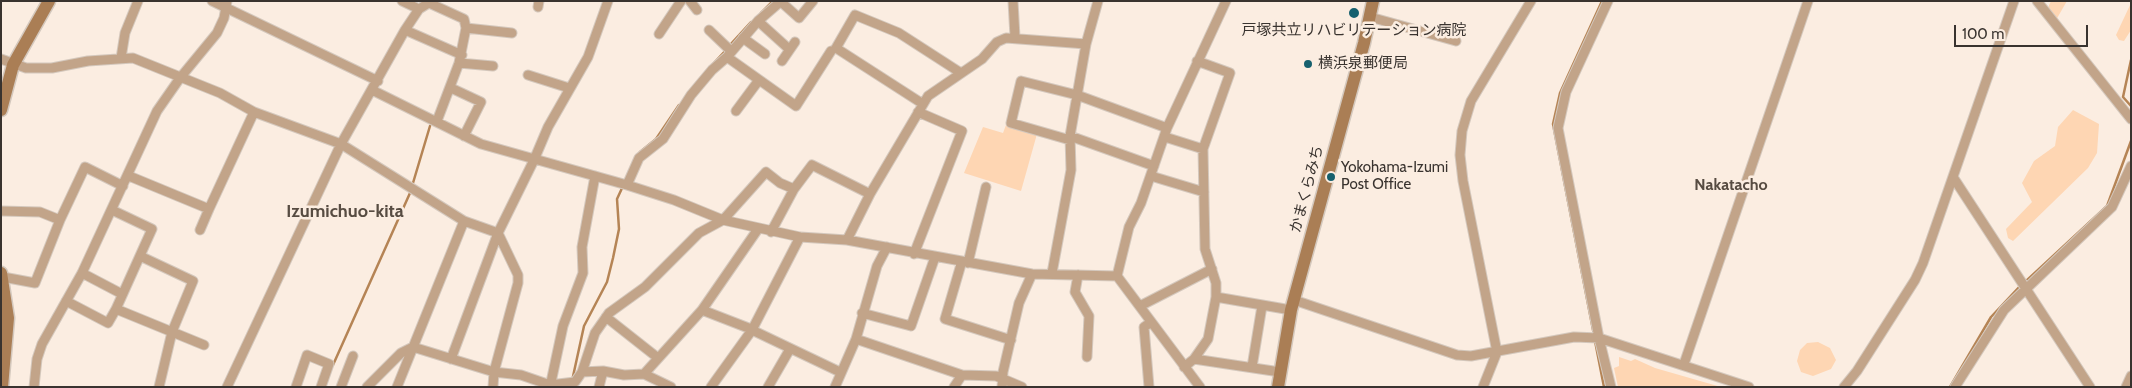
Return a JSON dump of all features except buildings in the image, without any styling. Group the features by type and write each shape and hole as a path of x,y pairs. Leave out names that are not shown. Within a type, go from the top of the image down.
{"main road":[{"path":"1,110 14,63 49,1"},
{"name":"かまくらみち","path":"1278,387 1292,305 1373,1"},
{"path":"2,275 8,318 2,387"}],"street":[{"path":"121,58 125,33 138,1"},
{"path":"212,1 226,5 378,81"},
{"path":"452,359 498,233 534,160 548,126 588,57 608,1"},
{"path":"659,34 681,1"},
{"path":"690,1 697,10"},
{"path":"623,184 639,158 663,139 692,95 728,50 743,38 758,20 780,1 799,18 813,1"},
{"path":"1013,1 1015,38"},
{"path":"1052,273 1071,170 1070,138 1077,95 1086,44 1098,1"},
{"path":"1117,276 1129,227 1151,176 1166,132 1226,1"},
{"path":"1483,387 1497,352 1463,180 1460,155 1462,131 1471,101 1531,1"},
{"path":"1608,1 1566,92 1558,128 1598,338 1611,387"},
{"path":"1684,364 1808,1"},
{"path":"1844,387 1857,372 1915,280 1953,178 2014,1"},
{"path":"2037,1 2131,119"},
{"path":"404,2 419,9"},
{"path":"227,387 341,144 405,30 419,9 430,2 464,19 466,28 461,59 437,121"},
{"path":"34,387 37,359 42,344 82,274 157,111 180,78 212,42 221,26 226,5"},
{"path":"914,254 962,130 921,108 836,48 855,15 899,34 961,73"},
{"path":"1370,16 1456,41"},
{"path":"758,20 792,45 782,61"},
{"path":"466,28 512,33"},
{"path":"405,30 461,59 493,66"},
{"path":"709,30 759,80 796,106 831,51"},
{"path":"743,38 766,54"},
{"path":"847,240 870,194 928,96 982,59 997,42 1015,38 1086,44"},
{"path":"1,59 26,68 52,68 88,61 133,58 220,93 254,112 341,144 464,221 498,233 518,274 518,283 494,372 493,387"},
{"path":"1184,368 1194,359 1208,339 1216,297 1216,283 1206,249 1203,149 1230,73 1197,61"},
{"path":"528,76 569,88"},
{"path":"736,111 759,80"},
{"path":"1154,166 1070,138 1011,123 1021,81 1077,95 1203,149"},
{"path":"451,88 480,102 464,136"},
{"path":"372,90 480,144 623,184 674,200 723,220 758,229 800,237 847,240 914,254 1032,274 1117,276 1140,306 1150,323 1200,387"},
{"path":"200,230 254,112"},
{"path":"771,232 794,189 812,165 870,194"},
{"path":"1955,387 1992,325 2004,310 2112,207 2131,166"},
{"path":"2,275 36,283 60,220 85,167 123,186"},
{"path":"367,387 401,353 413,347 494,372 520,375 550,386 570,383 582,372 595,334 606,317 645,287 699,233 723,220 766,172 780,183 794,189"},
{"path":"128,176 209,209"},
{"path":"550,386 563,326 583,273 582,247 595,176"},
{"path":"1151,176 1204,192"},
{"path":"1953,178 2090,387"},
{"path":"986,187 965,262 945,319 1011,340"},
{"path":"66,300 108,323 116,308 152,229 112,210"},
{"path":"1,211 40,212 60,220"},
{"path":"397,387 464,221"},
{"path":"648,380 658,358 702,310 758,229"},
{"path":"711,387 752,330 800,237"},
{"path":"836,386 840,372 856,339 877,266 887,247"},
{"path":"140,256 193,281 172,332 160,387"},
{"path":"862,313 911,326 936,257"},
{"path":"1140,306 1212,269"},
{"path":"82,274 122,294"},
{"path":"1003,382 1002,372 1019,303 1032,274"},
{"path":"1078,274 1075,292 1089,316 1087,357"},
{"path":"1216,297 1262,306 1292,305 1443,352 1471,356 1546,341 1598,338 1684,364 1749,387"},
{"path":"1252,367 1262,306"},
{"path":"116,308 204,345"},
{"path":"702,310 752,330 840,372"},
{"path":"606,317 658,358"},
{"path":"1149,387 1144,327 1150,323"},
{"path":"856,339 962,375 1022,387"},
{"path":"768,387 790,349"},
{"path":"296,387 307,355 329,364 322,387"},
{"path":"341,387 354,356"},
{"path":"1194,359 1280,372"},
{"path":"582,372 603,371 648,380 671,387"},
{"path":"599,387 603,371"},
{"path":"954,387 962,375"},
{"path":"2126,387 2131,376"}],"shaded area":[{"path":"2051,1 2067,1 2056,20 2047,10"},
{"path":"2131,3 2131,30 2124,41 2119,40 2116,35"},
{"path":"2073,110 2099,124 2097,153 2088,168 2013,241 2008,238 2006,229 2032,202 2022,183 2034,161 2055,146 2058,127"},
{"path":"1006,125 1037,134 1021,191 964,173 983,127 1003,133"},
{"path":"1818,342 1830,348 1836,360 1831,369 1813,376 1801,372 1797,361 1800,350 1807,343"},
{"path":"1619,357 1631,361 1635,359 1655,368 1721,387 1618,387 1614,368 1619,366"}],"waterway":[{"path":"1594,335 1553,124 1560,93 1602,1"},
{"path":"761,13 772,2"},
{"path":"729,46 751,22"},
{"path":"713,64 726,50"},
{"path":"2131,60 2123,97 2131,106"},
{"path":"640,152 656,139 679,105"},
{"path":"333,365 410,193 430,126"},
{"path":"2025,282 2107,206 2131,141"},
{"path":"572,381 584,326 607,282 619,229 617,199 623,186"},
{"path":"1950,387 1991,317 2021,285"},
{"path":"1595,341 1604,387"}],"place":[{"name":"戸塚共立リハビリテーション病院","path":"1354,13"},
{"name":"横浜泉郵便局","path":"1308,64"},
{"name":"Yokohama-Izumi Post Office","path":"1331,177"}],"district":[{"name":"Nakatacho","path":"1731,185"},
{"name":"Izumichuo-kita","path":"345,212"}]}
